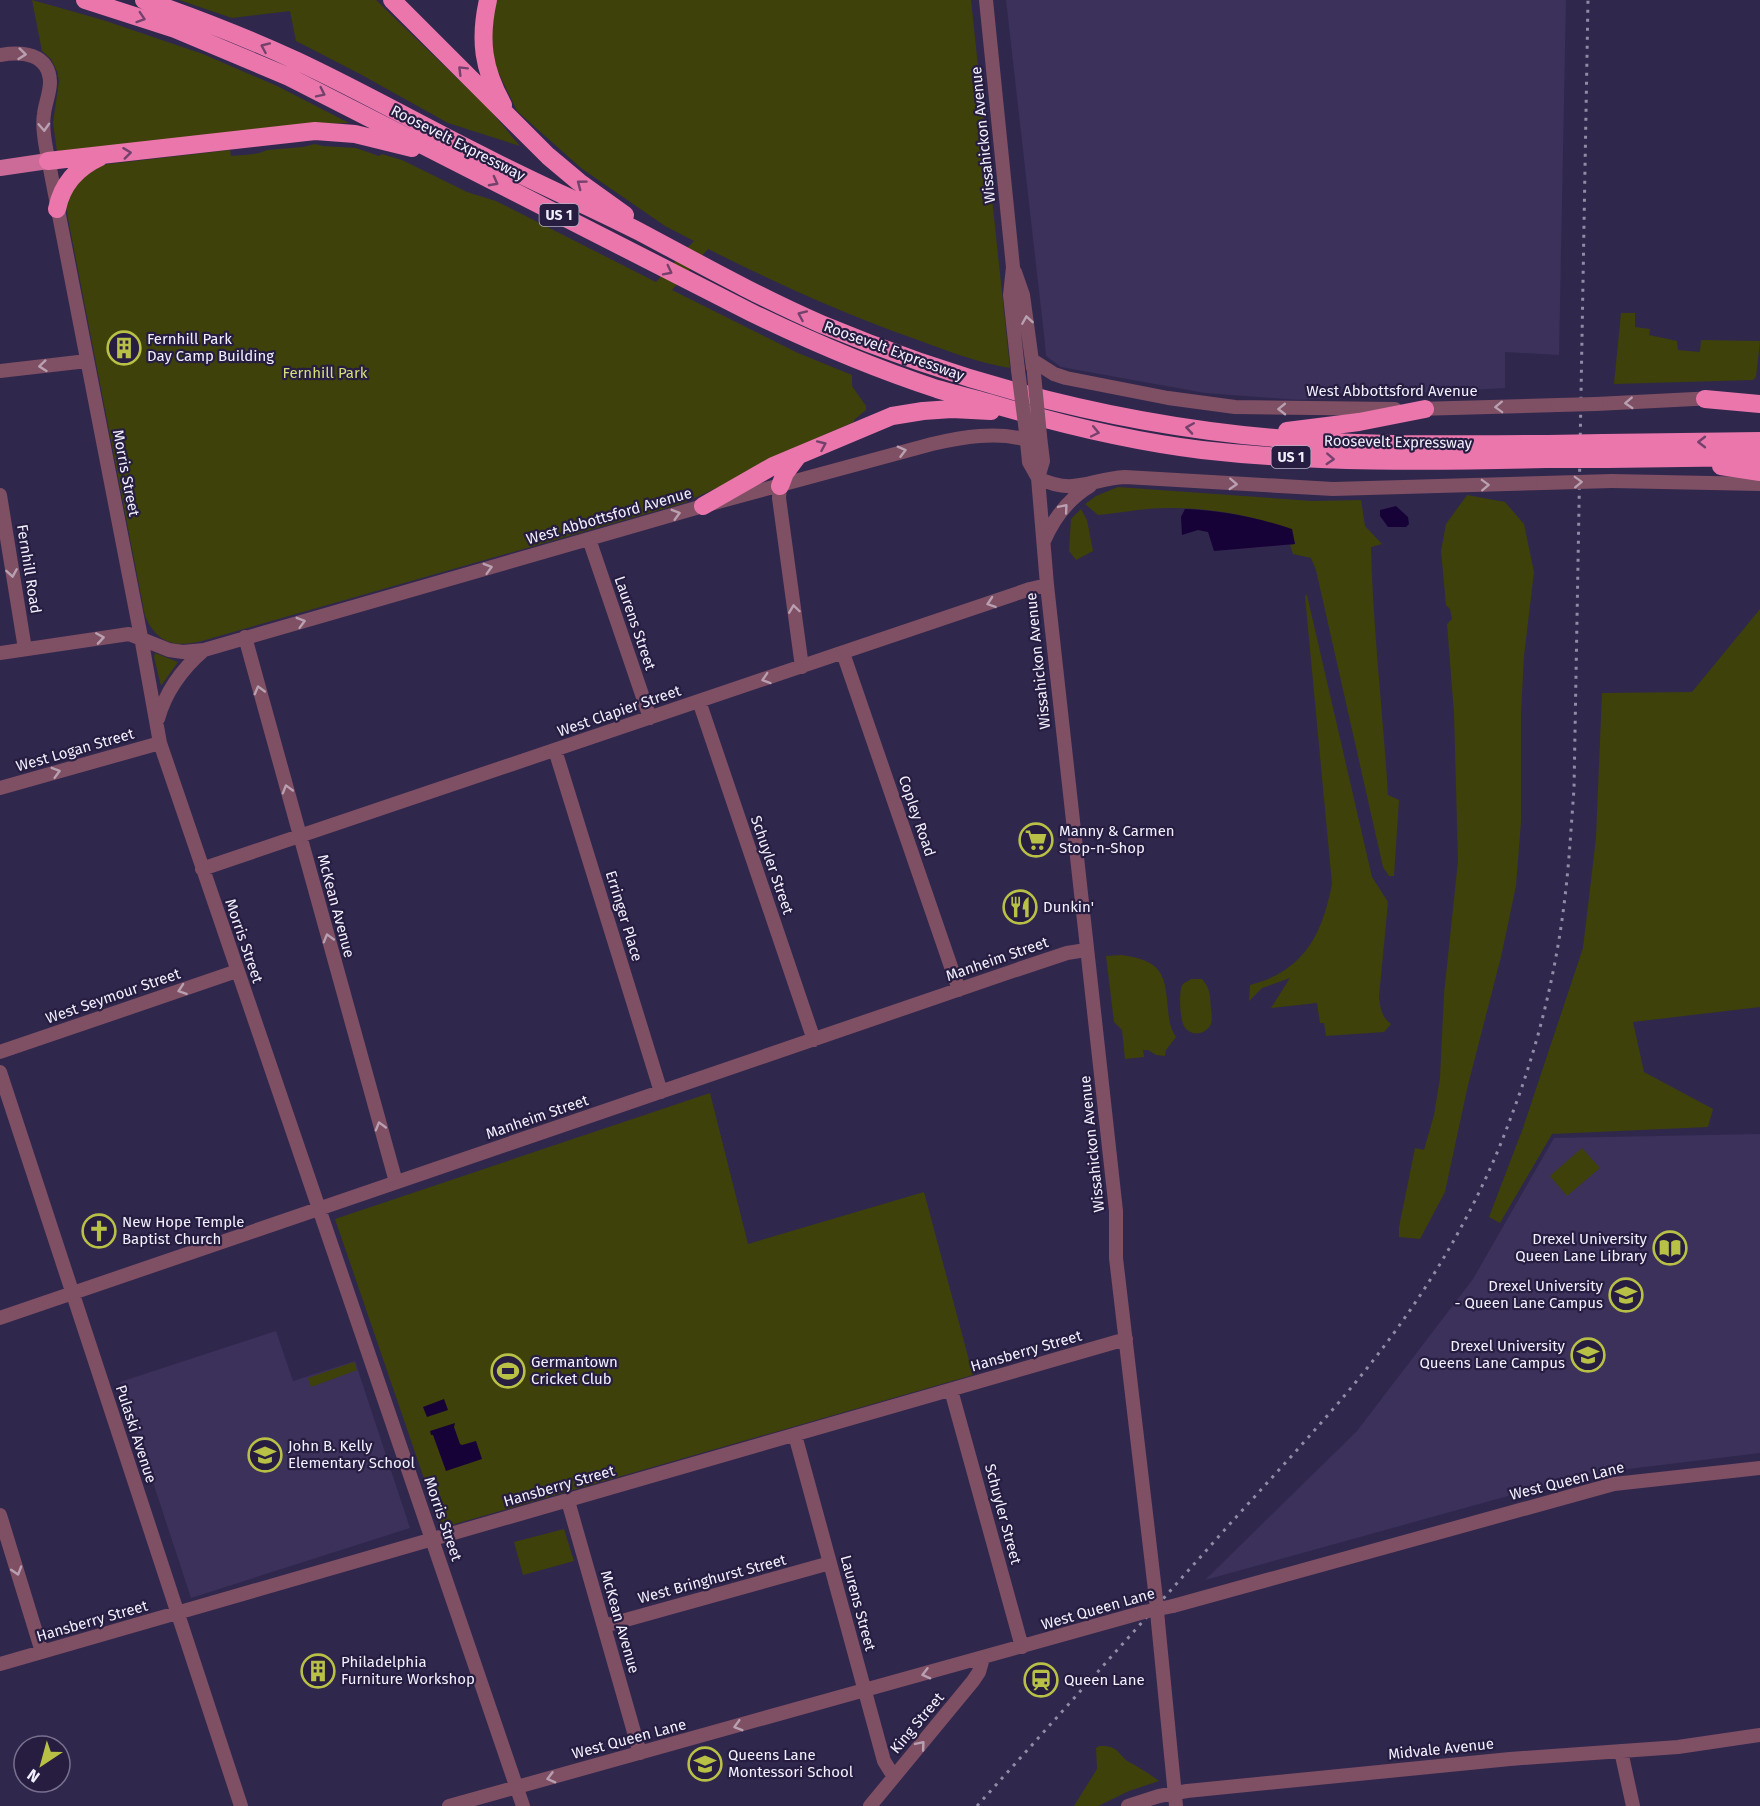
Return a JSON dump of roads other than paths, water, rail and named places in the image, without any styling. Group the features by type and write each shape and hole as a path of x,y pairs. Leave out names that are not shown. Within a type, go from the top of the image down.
{"highway":[{"name":"Roosevelt Expressway","path":"85,0 175,29 250,60 325,95 789,332 900,376 1053,422 1123,437 1192,448 1250,454 1373,461 1605,451 1760,441"},
{"name":"Roosevelt Expressway","path":"144,0 222,29 297,61 818,323 889,351 964,376 1085,409 1175,426 1248,436 1547,452"},
{"path":"392,0 548,156 579,182 680,255"},
{"path":"488,0 482,33 485,61 498,96 518,126"},
{"path":"48,161 291,133 335,131 373,137 461,164"},
{"path":"57,209 59,198 67,183 83,167 102,156"},
{"path":"1705,399 1760,404"},
{"path":"703,506 750,478 876,421 907,412 952,409 1014,410"},
{"path":"1248,436 1359,422 1425,409"},
{"name":"Roosevelt Expressway","path":"1605,451 1696,459 1760,457"},
{"path":"780,486 790,465 799,455"},
{"path":"1696,459 1731,469 1760,472"}],"main road":[{"path":"0,168 48,161"}],"street":[{"name":"Wissahickon Avenue","path":"986,0 1013,267 1010,295 1018,370 1031,436 1043,461 1038,478 1047,585 1116,1211 1116,1258 1176,1799"},
{"name":"Morris Street","path":"0,55 22,52 36,57 46,68 50,81 43,125 48,161 141,637 159,743 523,1806"},
{"name":"Wissahickon Avenue","path":"1013,267 1023,295 1033,367 1031,436"},
{"path":"0,370 87,361"},
{"name":"West Abbottsford Avenue","path":"1033,367 1066,378 1213,405 1261,409 1425,409 1596,404 1760,394"},
{"name":"West Abbottsford Avenue","path":"0,653 129,634 176,651 204,650 703,506 945,441 1002,435 1031,436"},
{"path":"1038,478 1067,487 1080,487 1105,479 1125,477 1334,489 1612,481 1760,484"},
{"path":"1043,543 1050,527 1067,504 1096,483"},
{"path":"780,486 779,498 802,667"},
{"name":"Fernhill Road","path":"0,495 25,649"},
{"name":"Laurens Street","path":"589,539 650,718"},
{"name":"West Clapier Street","path":"202,869 1047,585"},
{"name":"McKean Avenue","path":"245,638 396,1182"},
{"name":"West Abbottsford Avenue","path":"156,724 174,682 204,650"},
{"name":"Copley Road","path":"843,653 959,990"},
{"name":"Schuyler Street","path":"699,701 814,1040"},
{"name":"West Logan Street","path":"0,788 159,743"},
{"name":"Erringer Place","path":"555,750 661,1092"},
{"name":"Manheim Street","path":"0,1318 1066,953 1086,950"},
{"name":"West Seymour Street","path":"0,1052 237,971"},
{"name":"Pulaski Avenue","path":"0,1072 241,1806"},
{"name":"Hansberry Street","path":"0,1664 1126,1339"},
{"name":"Schuyler Street","path":"951,1390 1022,1647"},
{"name":"Laurens Street","path":"795,1435 884,1761 894,1777"},
{"name":"West Queen Lane","path":"449,1806 1614,1484 1760,1468"},
{"name":"McKean Avenue","path":"568,1501 640,1753"},
{"path":"0,1515 42,1652"},
{"name":"West Bringhurst Street","path":"604,1626 830,1563"},
{"name":"King Street","path":"870,1806 973,1682 983,1658"},
{"name":"Midvale Avenue","path":"1128,1806 1510,1759 1678,1747 1760,1735"},
{"path":"1621,1751 1633,1806"}],"railway":[{"path":"977,1806 1321,1423 1386,1344 1422,1293 1465,1220 1490,1169 1520,1091 1537,1039 1556,959 1566,890 1574,789 1588,0"}],"place":[{"name":"Fernhill Park Day Camp Building","path":"124,348"},
{"name":"Manny & Carmen Stop-n-Shop","path":"1036,840"},
{"name":"Dunkin'","path":"1020,907"},
{"name":"New Hope Temple Baptist Church","path":"99,1231"},
{"name":"Drexel University Queen Lane Library","path":"1670,1248"},
{"name":"Drexel University - Queen Lane Campus","path":"1626,1295"},
{"name":"Drexel University Queens Lane Campus","path":"1588,1355"},
{"name":"Germantown Cricket Club","path":"508,1371"},
{"name":"John B. Kelly Elementary School","path":"265,1455"},
{"name":"Philadelphia Furniture Workshop","path":"318,1671"},
{"name":"Queen Lane","path":"1041,1680"},
{"name":"Queens Lane Montessori School","path":"705,1764"}],"park label":[{"name":"Fernhill Park","path":"325,373"}]}
